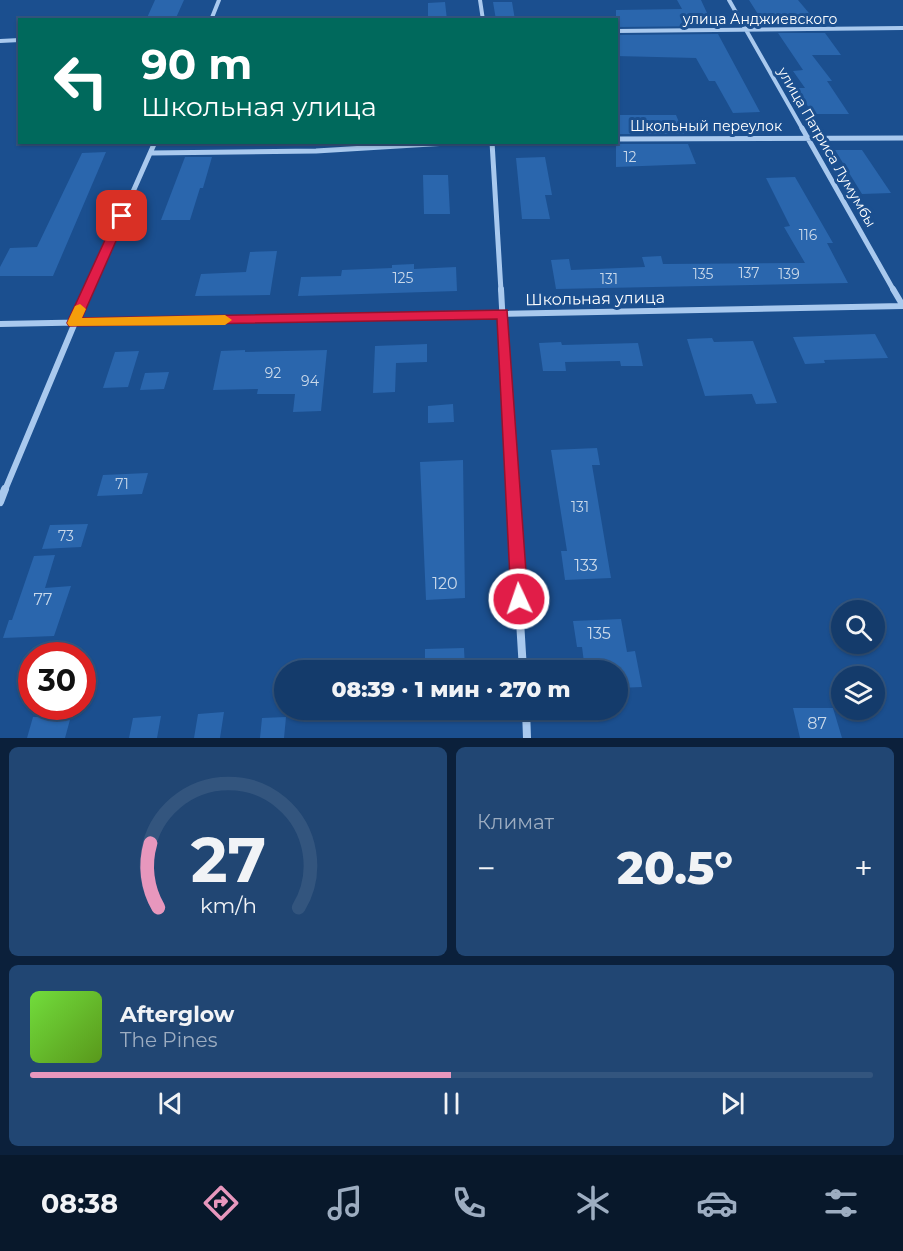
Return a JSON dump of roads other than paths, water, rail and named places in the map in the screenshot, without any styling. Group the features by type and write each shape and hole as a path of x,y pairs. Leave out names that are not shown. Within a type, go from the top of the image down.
{"street":[{"path":"212,18 219,0"},
{"path":"480,0 483,18"},
{"name":"улица Патриса Лумумбы","path":"729,0 903,306"},
{"name":"улица Анджиевского","path":"618,31 903,28"},
{"path":"0,40 18,40"},
{"name":"Школьный переулок","path":"618,139 765,136 808,139 903,138"},
{"path":"0,502 74,323 154,144"},
{"path":"151,153 316,151 431,144"},
{"path":"492,144 523,660"},
{"name":"Школьная улица","path":"0,324 903,306"},
{"path":"526,720 527,738"}]}
